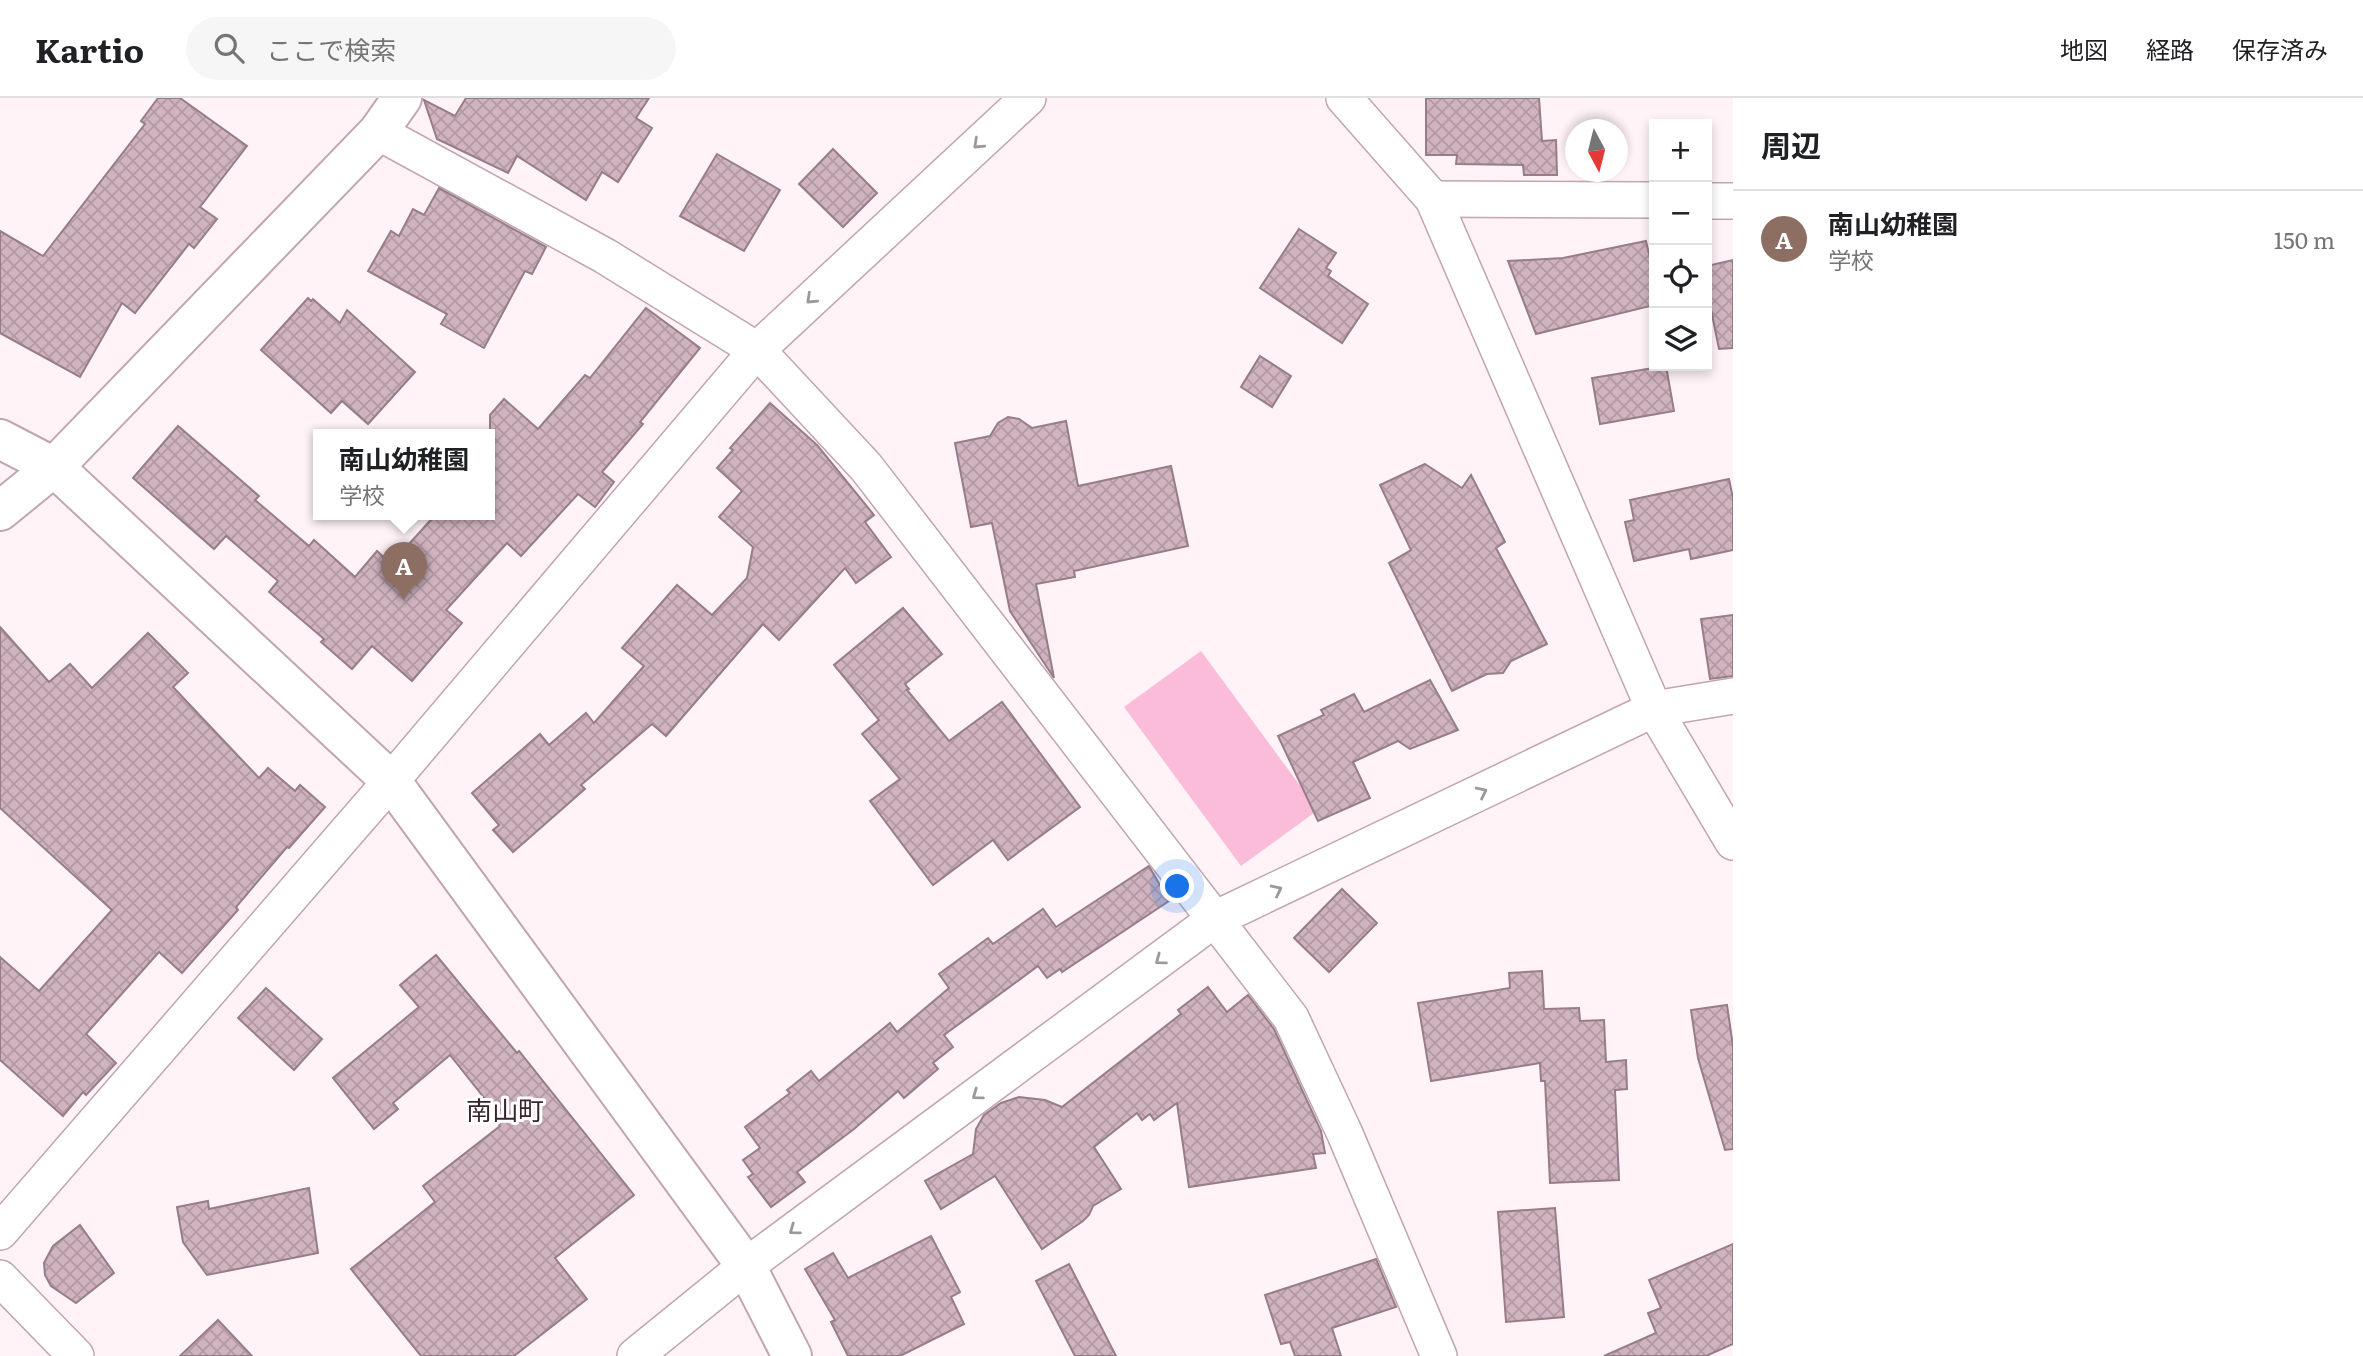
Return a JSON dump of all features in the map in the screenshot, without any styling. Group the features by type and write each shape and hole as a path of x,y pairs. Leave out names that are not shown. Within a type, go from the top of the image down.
{"street":[{"path":"0,511 54,467 378,132 402,98"},
{"path":"0,1233 391,781 757,350 1028,98"},
{"path":"1343,98 1433,199 1654,709 1733,842"},
{"path":"378,132 605,256 757,350 866,467 1291,1018 1345,1134 1439,1356"},
{"path":"1433,199 1649,200"},
{"path":"1712,201 1733,201"},
{"path":"0,439 54,467 391,781 746,1266 792,1356"},
{"path":"635,1356 746,1266 1215,919 1654,709 1733,696"},
{"path":"0,1278 76,1356"}],"shaded area":[{"path":"1201,651 1318,810 1241,866 1124,707"}],"building":[{"path":"158,98 180,98 247,146 200,207 217,219 194,248 189,244 135,313 122,303 80,377 0,333 0,231 43,256 145,124 141,121"},
{"path":"466,98 649,98 636,118 652,128 618,182 602,172 586,200 517,156 508,173 437,139 424,100 455,116"},
{"path":"1426,98 1539,98 1542,141 1556,140 1557,175 1524,175 1523,165 1456,164 1457,155 1426,155"},
{"path":"833,149 877,193 843,227 799,184"},
{"path":"717,154 780,190 744,251 680,216"},
{"path":"439,188 546,247 532,274 525,271 484,348 441,324 447,314 368,271 391,231 399,236 413,209 424,215"},
{"path":"1299,229 1336,253 1326,268 1331,271 1328,276 1368,304 1342,343 1260,288"},
{"path":"1646,241 1649,254 1649,306 1536,334 1508,261 1563,258"},
{"path":"1733,260 1733,348 1719,349 1712,315 1712,265"},
{"path":"308,298 311,301 313,299 340,323 347,310 415,372 368,424 342,401 331,413 261,350"},
{"path":"646,308 700,348 640,422 643,424 602,472 614,482 595,507 578,494 521,556 507,543 446,610 462,623 412,681 372,646 352,669 321,642 324,639 269,592 278,581 226,536 214,549 133,478 178,426 259,496 255,500 309,546 314,540 355,577 377,551 391,564 431,520 495,520 495,429 490,429 490,415 504,399 538,429 585,375 590,378"},
{"path":"1260,356 1291,376 1272,407 1241,387"},
{"path":"1649,369 1649,371 1667,371 1674,411 1600,424 1592,378"},
{"path":"770,403 817,445 874,515 865,522 891,557 856,583 845,568 779,640 763,624 666,736 652,724 581,785 585,789 513,852 493,830 499,825 472,793 540,734 549,745 586,713 594,723 644,666 622,648 677,585 712,615 747,578 753,547 719,517 742,491 717,468 733,450 730,448"},
{"path":"1008,417 1019,419 1032,428 1066,421 1078,486 1171,466 1188,546 1074,571 1075,577 1036,584 1054,678 1010,611 992,523 971,527 955,443 990,436 998,423"},
{"path":"1425,464 1462,488 1471,475 1505,542 1496,548 1547,644 1511,661 1503,673 1487,674 1452,691 1389,563 1411,550 1380,485"},
{"path":"1729,479 1733,498 1733,550 1691,559 1689,549 1634,561 1625,522 1634,520 1630,500"},
{"path":"903,608 942,654 905,684 909,689 907,690 949,741 1002,702 1080,807 1008,860 993,840 933,885 870,801 900,779 862,734 879,720 834,665"},
{"path":"1733,615 1733,676 1710,679 1701,619"},
{"path":"0,627 49,682 70,664 92,688 148,633 188,673 173,687 259,778 268,768 295,791 300,785 325,807 289,848 287,847 236,907 238,910 182,973 159,952 86,1034 116,1063 86,1095 83,1092 63,1116 0,1060 0,957 39,991 112,910 0,808"},
{"path":"1430,680 1458,730 1410,749 1398,741 1353,762 1370,798 1318,821 1278,736 1324,715 1321,710 1354,694 1364,712"},
{"path":"1149,866 1169,901 1062,972 1060,969 1047,978 1038,966 944,1035 953,1047 933,1063 938,1069 904,1098 898,1091 854,1129 797,1172 805,1182 771,1207 748,1177 753,1174 743,1160 760,1148 745,1127 790,1093 787,1090 811,1071 819,1081 890,1023 897,1032 949,988 939,974 988,938 993,944 1043,909 1056,927"},
{"path":"1342,889 1377,923 1329,972 1294,938"},
{"path":"436,955 517,1053 519,1051 634,1195 555,1258 587,1299 514,1356 421,1356 351,1269 435,1202 423,1186 500,1126 496,1121 500,1118 450,1055 393,1103 398,1109 374,1129 333,1078 419,1007 400,985"},
{"path":"1542,971 1544,1009 1579,1008 1580,1021 1604,1020 1606,1062 1626,1060 1627,1089 1615,1090 1619,1180 1550,1183 1545,1081 1541,1081 1540,1063 1431,1081 1418,1003 1510,988 1509,973"},
{"path":"1208,987 1227,1012 1248,995 1274,1029 1321,1131 1325,1153 1313,1154 1316,1168 1189,1187 1177,1103 1154,1120 1150,1114 1142,1120 1137,1113 1094,1147 1121,1189 1093,1206 1083,1221 1042,1249 995,1176 941,1209 925,1181 973,1154 976,1129 984,1115 1001,1103 1019,1097 1045,1100 1062,1107 1181,1014 1178,1010"},
{"path":"266,988 322,1039 294,1070 238,1018"},
{"path":"1727,1005 1733,1046 1733,1149 1725,1150 1698,1058 1691,1010"},
{"path":"309,1188 318,1253 207,1275 183,1242 177,1207 208,1201 209,1209"},
{"path":"1555,1208 1564,1317 1506,1322 1498,1212"},
{"path":"80,1225 114,1273 76,1303 51,1286 45,1275 44,1263 53,1246"},
{"path":"931,1236 960,1292 951,1297 964,1324 900,1356 848,1356 831,1322 835,1320 805,1269 833,1253 848,1278"},
{"path":"1733,1244 1733,1344 1706,1356 1604,1356 1656,1333 1648,1313 1661,1308 1649,1280"},
{"path":"1376,1259 1396,1307 1332,1328 1341,1356 1295,1356 1290,1342 1281,1344 1265,1295"},
{"path":"1069,1264 1116,1356 1075,1356 1036,1281"},
{"path":"218,1320 252,1356 180,1356"}],"place":[{"name":"南山幼稚園","path":"404,600"}],"district":[{"name":"南山町","path":"505,1108"}]}
